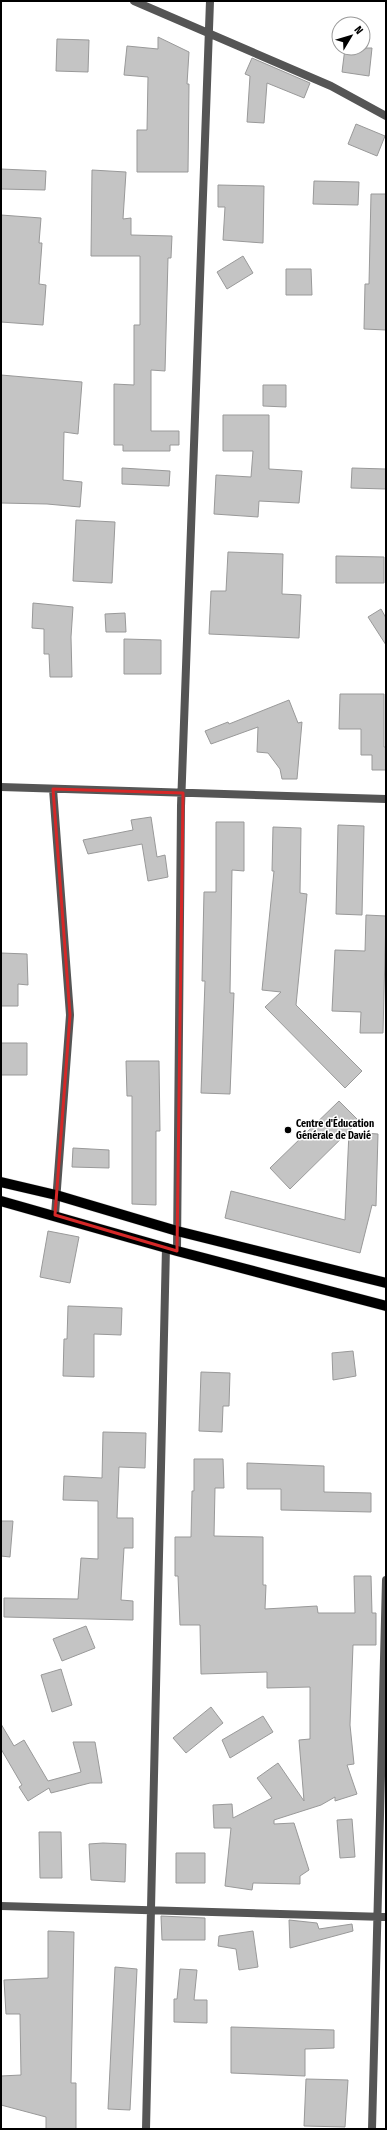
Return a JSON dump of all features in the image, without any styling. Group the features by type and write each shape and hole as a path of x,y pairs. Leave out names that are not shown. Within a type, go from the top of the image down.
{"main road":[{"path":"1,1182 56,1195 177,1231 386,1283"},
{"path":"1,1201 177,1251 386,1306"}],"street":[{"path":"134,1 209,32 331,86 386,116"},
{"path":"177,1251 181,806 183,793 210,1"},
{"path":"1,787 386,799"},
{"path":"53,789 70,1015 55,1216"},
{"path":"146,2129 166,1247"},
{"path":"372,2129 382,1917 386,1580"},
{"path":"1,1906 382,1917"}],"highlighted area":[{"path":"53,789 183,793 177,1251 55,1215 70,1015"}],"building":[{"path":"158,37 189,52 187,84 189,84 188,172 137,172 137,130 147,130 148,77 124,75 127,46 158,49"},
{"path":"57,39 89,40 88,72 56,71"},
{"path":"372,48 369,76 342,72 344,56 371,56"},
{"path":"252,58 310,83 304,98 267,83 264,123 247,122 250,76 245,74"},
{"path":"356,124 385,136 377,156 348,144"},
{"path":"1,169 46,171 45,190 1,189"},
{"path":"92,170 126,172 123,219 131,218 131,235 172,236 171,258 168,258 165,371 151,370 151,431 179,431 179,445 170,445 170,451 123,451 123,445 114,445 114,384 134,385 134,325 140,325 140,256 91,256"},
{"path":"314,181 359,182 358,205 313,204"},
{"path":"218,185 264,186 263,243 223,240 225,207 218,207"},
{"path":"371,194 386,194 386,330 364,329 365,284 369,284"},
{"path":"1,215 41,218 39,243 42,243 39,284 46,285 43,325 1,322"},
{"path":"243,256 253,273 227,289 217,272"},
{"path":"286,269 311,269 312,295 286,295"},
{"path":"1,375 82,382 78,434 64,432 63,480 82,482 80,507 47,504 1,503"},
{"path":"263,385 286,385 286,407 263,406"},
{"path":"223,415 269,415 269,469 302,471 299,503 259,501 258,517 214,514 216,475 251,477 253,451 223,451"},
{"path":"122,468 170,471 169,486 122,484"},
{"path":"352,468 386,469 386,489 351,488"},
{"path":"76,520 115,522 112,583 73,581"},
{"path":"228,552 283,554 282,594 301,595 299,638 209,634 211,591 226,591"},
{"path":"336,556 384,557 384,583 336,583"},
{"path":"33,603 73,607 71,637 72,677 50,677 49,654 44,654 44,629 32,628"},
{"path":"381,609 386,618 386,645 368,617"},
{"path":"125,613 126,632 106,632 105,614"},
{"path":"124,639 161,640 161,674 124,674"},
{"path":"340,694 384,694 384,747 386,747 386,770 372,770 372,755 361,755 361,729 339,729"},
{"path":"289,700 298,723 302,722 297,779 282,779 280,769 268,753 257,752 258,727 211,744 205,731 228,722 229,724"},
{"path":"151,817 157,857 165,855 168,877 148,881 142,844 88,854 83,840 133,830 131,820"},
{"path":"216,822 244,822 244,871 232,870 230,993 234,993 230,1094 201,1093 205,981 202,981 204,892 216,892"},
{"path":"338,825 364,826 362,915 336,914"},
{"path":"273,827 301,828 300,893 307,894 296,1005 362,1071 345,1088 265,1007 281,992 262,990 274,871 272,871"},
{"path":"366,915 386,916 383,1033 360,1033 361,1012 332,1011 335,950 365,951"},
{"path":"1,953 27,954 28,985 18,984 18,1006 1,1006"},
{"path":"1,1043 27,1043 27,1075 1,1075"},
{"path":"126,1061 159,1061 160,1131 156,1131 156,1205 132,1204 132,1096 127,1096"},
{"path":"339,1101 359,1121 290,1189 270,1168"},
{"path":"349,1132 378,1134 376,1206 372,1205 360,1253 225,1218 231,1191 345,1220"},
{"path":"73,1148 109,1150 109,1168 72,1167"},
{"path":"48,1231 79,1237 70,1283 40,1277"},
{"path":"68,1306 122,1308 121,1335 94,1334 94,1377 63,1376 64,1339 67,1339"},
{"path":"353,1351 356,1376 333,1380 332,1353"},
{"path":"201,1372 230,1373 229,1406 223,1406 222,1432 199,1431"},
{"path":"103,1432 146,1433 145,1468 119,1467 117,1518 133,1518 133,1548 124,1548 121,1600 133,1601 133,1620 4,1617 4,1598 78,1599 81,1558 98,1559 98,1501 63,1500 64,1476 102,1478"},
{"path":"194,1459 223,1459 224,1488 215,1488 214,1536 263,1537 263,1585 266,1585 265,1609 317,1606 318,1613 355,1613 354,1576 371,1576 372,1613 376,1613 376,1645 353,1645 350,1725 354,1764 347,1765 357,1794 335,1801 335,1797 321,1805 274,1820 274,1824 294,1823 309,1870 300,1876 300,1884 253,1883 252,1890 225,1886 231,1828 214,1828 213,1805 232,1804 233,1818 272,1798 257,1778 278,1763 304,1801 299,1740 310,1739 310,1687 267,1688 267,1672 201,1674 200,1625 180,1625 178,1576 175,1576 175,1537 191,1537 192,1491 194,1491"},
{"path":"247,1463 324,1466 324,1492 371,1493 371,1512 281,1510 281,1489 247,1489"},
{"path":"1,1521 13,1521 10,1557 1,1556"},
{"path":"86,1626 95,1648 62,1661 53,1639"},
{"path":"61,1669 72,1705 52,1712 41,1675"},
{"path":"211,1707 223,1723 186,1753 173,1738"},
{"path":"263,1716 273,1732 230,1758 222,1740"},
{"path":"1,1724 14,1746 24,1740 48,1781 81,1772 73,1742 95,1742 102,1783 90,1783 51,1793 49,1788 28,1801 19,1787 22,1785 1,1749"},
{"path":"352,1819 355,1857 340,1858 337,1820"},
{"path":"39,1832 61,1832 62,1878 40,1878"},
{"path":"89,1844 126,1844 125,1882 91,1880"},
{"path":"176,1853 205,1853 205,1883 176,1883"},
{"path":"161,1916 205,1918 205,1940 162,1940"},
{"path":"289,1920 317,1923 319,1929 352,1924 353,1931 290,1948"},
{"path":"48,1931 74,1932 71,2083 76,2083 76,2129 46,2129 46,2117 1,2105 1,2076 21,2075 20,2014 6,2014 4,1980 48,1978"},
{"path":"253,1931 258,1967 239,1970 236,1949 218,1946 219,1936"},
{"path":"115,1967 137,1969 130,2110 108,2109"},
{"path":"180,1969 197,1970 194,2000 207,2000 207,2023 174,2022 174,1999 177,1999"},
{"path":"231,2027 334,2030 334,2048 305,2049 305,2076 231,2073"},
{"path":"306,2079 348,2080 345,2127 304,2126"}],"place":[{"name":"Centre d'Éducation Générale de Davié","path":"288,1130"}]}
